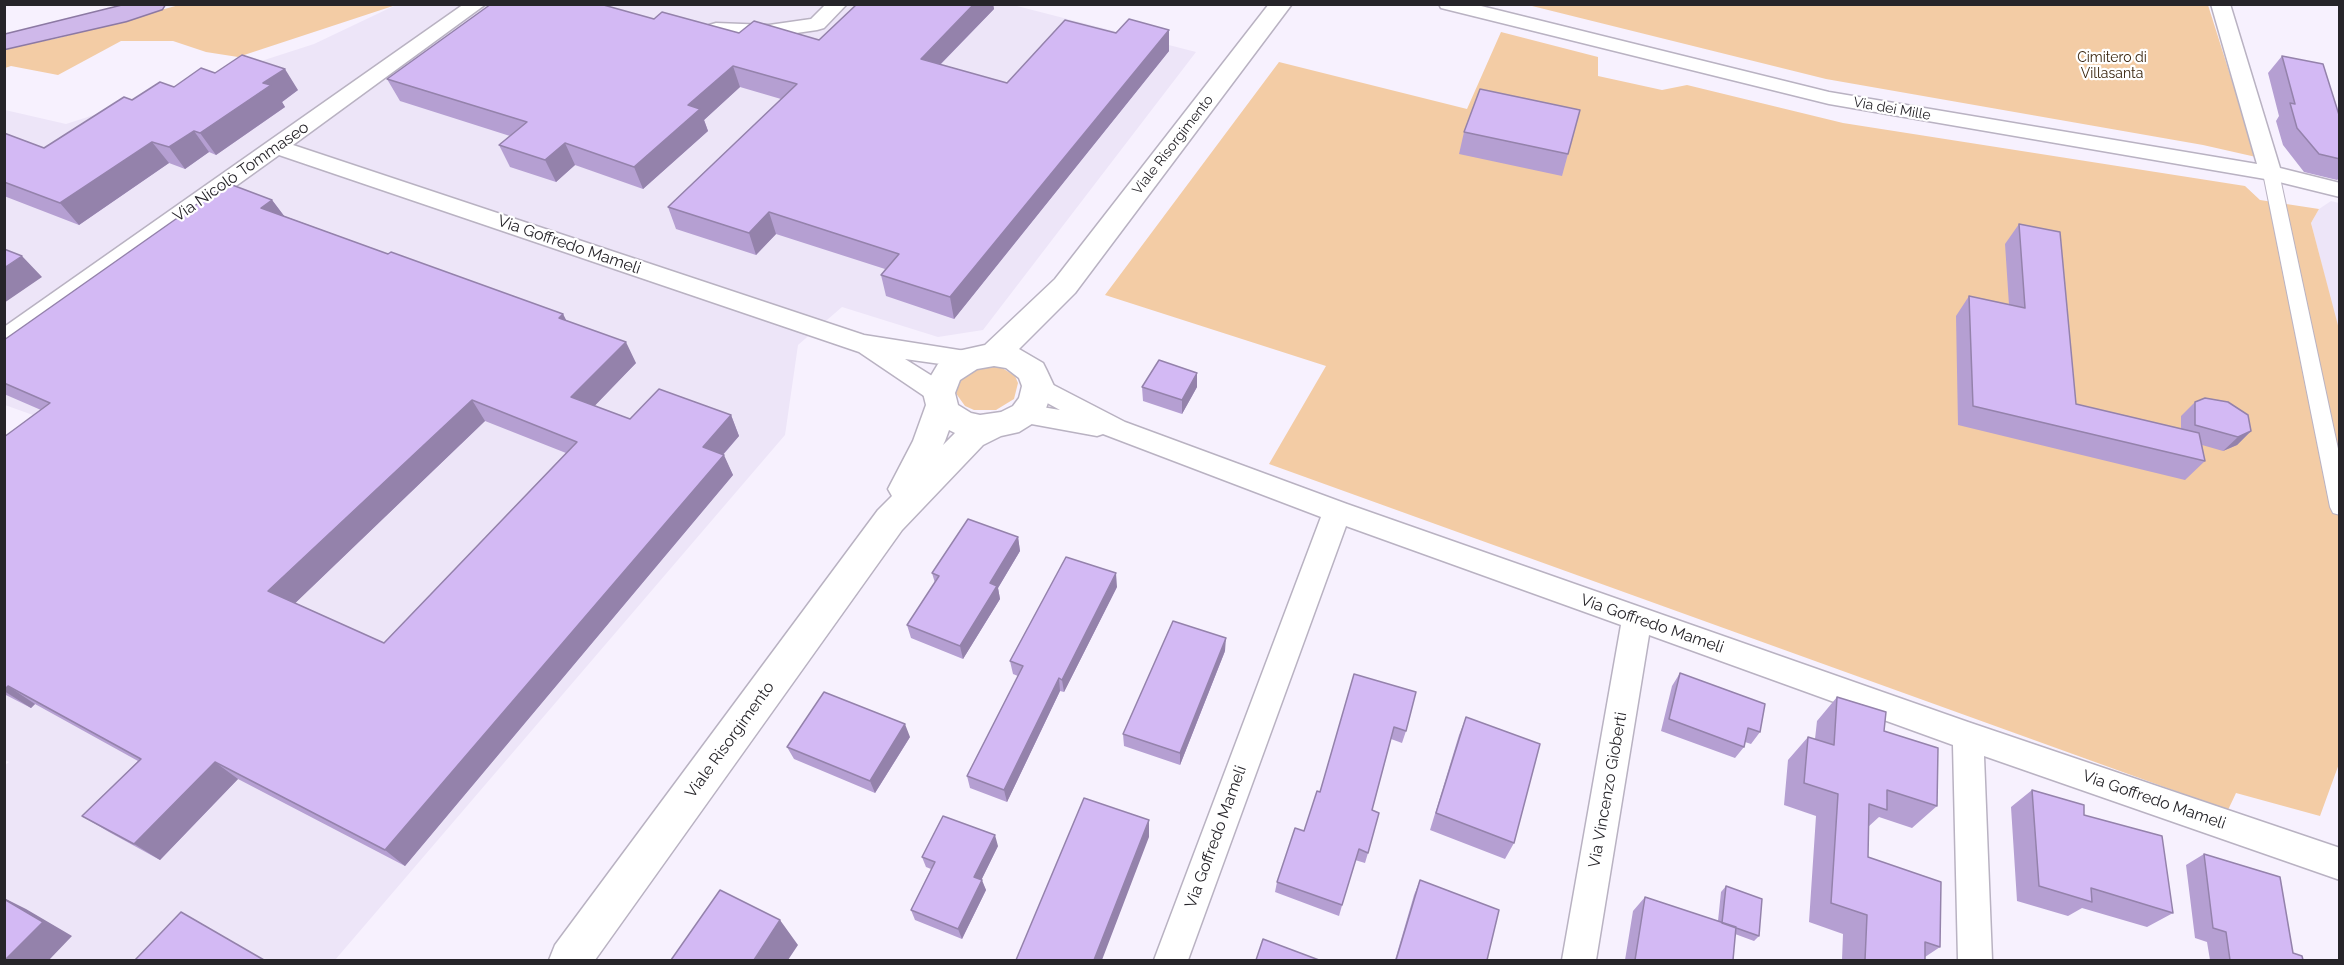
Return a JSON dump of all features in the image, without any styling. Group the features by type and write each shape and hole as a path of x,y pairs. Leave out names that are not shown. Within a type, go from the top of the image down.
{"highway":[{"path":"4,23 86,4"},
{"path":"4,42 118,16 154,4"}],"street":[{"name":"Via Nicolò Tommaseo","path":"4,340 477,4"},
{"path":"716,28 769,31 817,24 838,4"},
{"name":"Viale Risorgimento","path":"1035,379 1039,336 1065,286 1281,4"},
{"name":"Via dei Mille","path":"1448,4 1828,98 2271,173 2340,190"},
{"path":"2220,4 2271,173 2340,507"},
{"name":"Via Goffredo Mameli","path":"276,147 862,344 981,357"},
{"name":"Viale Risorgimento","path":"981,357 1065,286"},
{"name":"Via Goffredo Mameli","path":"862,344 940,399"},
{"path":"981,357 1015,359 1035,379 1034,403 1024,414 1008,423 991,427 963,424 947,413 940,399 941,384 949,372 981,357"},
{"name":"Via Goffredo Mameli","path":"1035,379 1116,429 1337,512 1968,736 2340,864"},
{"name":"Viale Risorgimento","path":"890,520 929,441 940,399"},
{"name":"Via Goffredo Mameli","path":"1024,414 1116,429"},
{"name":"Viale Risorgimento","path":"570,960 890,520 972,436 991,427"},
{"name":"Via Goffredo Mameli","path":"1171,960 1337,512"},
{"name":"Via Vincenzo Gioberti","path":"1579,960 1637,618"},
{"path":"1968,736 1975,960"}],"shaded area":[{"path":"396,5 1013,5 1196,52 983,330 938,337 842,307 798,345 785,435 335,960 5,960 4,766 9,762 4,760 5,451 44,419 5,405 5,110 66,124 314,44"},
{"path":"2331,201 2339,203 2339,333 2311,223 2319,209"}],"green space":[{"path":"179,5 396,5 238,57 206,52 173,41 121,41 58,75 11,66 5,68 4,49 59,38"},
{"name":"Cimitero di Villasanta","path":"1528,5 2208,5 2256,157 2203,145 1826,79"},
{"path":"1501,32 1598,57 1598,76 1662,90 1687,85 1843,123 2245,186 2260,200 2319,209 2311,223 2340,333 2340,761 2320,816 2236,793 2228,810 1269,464 1326,366 1105,295 1279,62 1467,109"},
{"path":"978,366 999,366 1015,376 1018,383 1014,399 996,410 974,410 965,406 955,392 956,384 961,377"}],"building":[{"path":"491,4 600,4 654,19 662,12 739,33 754,21 819,40 857,4 974,4 921,59 1007,83 1065,20 1116,33 1129,19 1169,30 950,297 881,275 899,254 769,212 749,233 668,207 797,84 733,66 688,105 700,109 634,167 565,143 545,160 499,145 527,122 387,79"},
{"path":"242,55 285,69 263,83 271,85 200,133 194,131 169,147 152,142 60,203 4,182 4,133 44,148 124,97 132,100 160,82 174,87 201,68 215,73"},
{"path":"2282,56 2323,64 2340,118 2340,159 2319,154 2297,128 2290,103 2295,104"},
{"path":"1480,89 1580,110 1568,154 1464,132"},
{"path":"227,183 272,200 261,208 563,314 559,318 626,342 571,397 630,419 659,389 731,415 703,447 724,455 385,850 215,762 134,844 82,816 141,759 8,686 4,690 4,437 50,403 4,383 4,340","holes":["472,400 577,442 384,643 268,591"]},
{"path":"2019,224 2060,232 2076,404 2199,433 2205,461 1973,406 1969,296 2025,308"},
{"path":"4,249 22,256 4,268"},
{"path":"1159,360 1197,373 1182,400 1142,387"},
{"path":"2205,398 2228,402 2248,415 2251,431 2238,437 2195,425 2195,402"},
{"path":"968,519 1018,537 990,583 997,586 960,646 907,625 939,576 932,573"},
{"path":"1066,557 1116,573 1062,680 1059,678 1004,790 967,776 1023,666 1010,661"},
{"path":"1173,621 1226,638 1180,753 1123,734"},
{"path":"1680,673 1765,704 1760,732 1748,728 1744,747 1669,719"},
{"path":"1354,674 1416,692 1406,731 1394,727 1372,810 1379,813 1368,853 1359,849 1342,905 1277,882 1295,828 1304,831 1317,791 1320,792"},
{"path":"824,692 905,724 870,781 787,747"},
{"path":"1837,697 1886,712 1884,731 1938,748 1937,806 1887,790 1887,810 1869,804 1868,857 1941,882 1940,947 1925,942 1925,960 1865,960 1867,915 1831,903 1838,794 1804,783 1808,737 1834,745"},
{"path":"1466,717 1540,744 1514,843 1436,813"},
{"path":"2032,790 2084,805 2084,815 2162,836 2173,913 2091,888 2092,902 2039,886"},
{"path":"1084,798 1149,820 1094,960 1016,960"},
{"path":"943,816 995,835 974,877 982,880 958,929 911,910 935,862 922,857"},
{"path":"2204,854 2280,877 2293,953 2302,956 2303,960 2230,960 2226,932 2213,928"},
{"path":"1420,880 1499,910 1487,960 1396,960"},
{"path":"1726,886 1762,899 1759,936 1722,923"},
{"path":"720,890 780,920 754,960 671,960"},
{"path":"1645,897 1736,927 1733,960 1635,960"},
{"path":"4,899 43,922 5,960 4,960"},
{"path":"181,912 264,960 135,960"},
{"path":"1263,939 1319,960 1256,960"}]}
